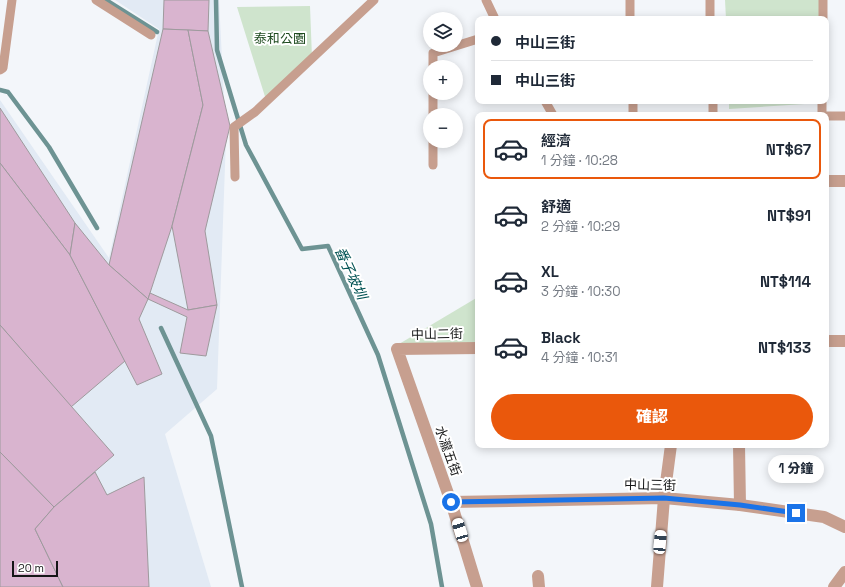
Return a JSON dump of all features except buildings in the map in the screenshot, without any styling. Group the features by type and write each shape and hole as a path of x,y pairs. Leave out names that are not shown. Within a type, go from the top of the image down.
{"street":[{"path":"829,181 845,181"},
{"path":"829,341 845,341"},
{"name":"中山二街","path":"396,349 475,348"},
{"name":"水瀧五街","path":"396,349 451,502 477,587"},
{"path":"656,587 664,498 671,448"},
{"path":"739,448 740,505"},
{"name":"中山三街","path":"451,502 664,498 740,505 824,517 845,527"},
{"path":"834,587 845,572"}],"lane":[{"path":"0,70 4,68 12,0"},
{"path":"96,0 151,35"},
{"path":"236,177 234,127 255,112 374,0"},
{"path":"486,0 494,16"},
{"path":"630,0 630,16"},
{"path":"710,0 710,16"},
{"path":"823,0 823,16"},
{"path":"434,60 434,53 475,40"},
{"path":"829,116 845,116"},
{"path":"433,165 434,148"}],"shaded area":[{"path":"115,0 219,0 226,138 217,389 165,434 211,587 0,587 0,100 109,258 159,29"}],"green space":[{"path":"725,0 819,0 819,16 726,16"},
{"name":"泰和公園","path":"310,6 312,58 267,103 237,7"},
{"path":"729,104 805,104 729,109"},
{"path":"475,299 475,346 394,347"}],"waterway":[{"path":"106,0 157,32"},
{"name":"番子坡圳","path":"216,0 217,50 246,145 302,249 328,246 378,355 431,524 442,587"},
{"path":"0,90 8,92 49,147 97,228"},
{"path":"161,328 211,436 242,587"}],"route":[{"path":"451,502 664,498 740,505 796,513"}]}
